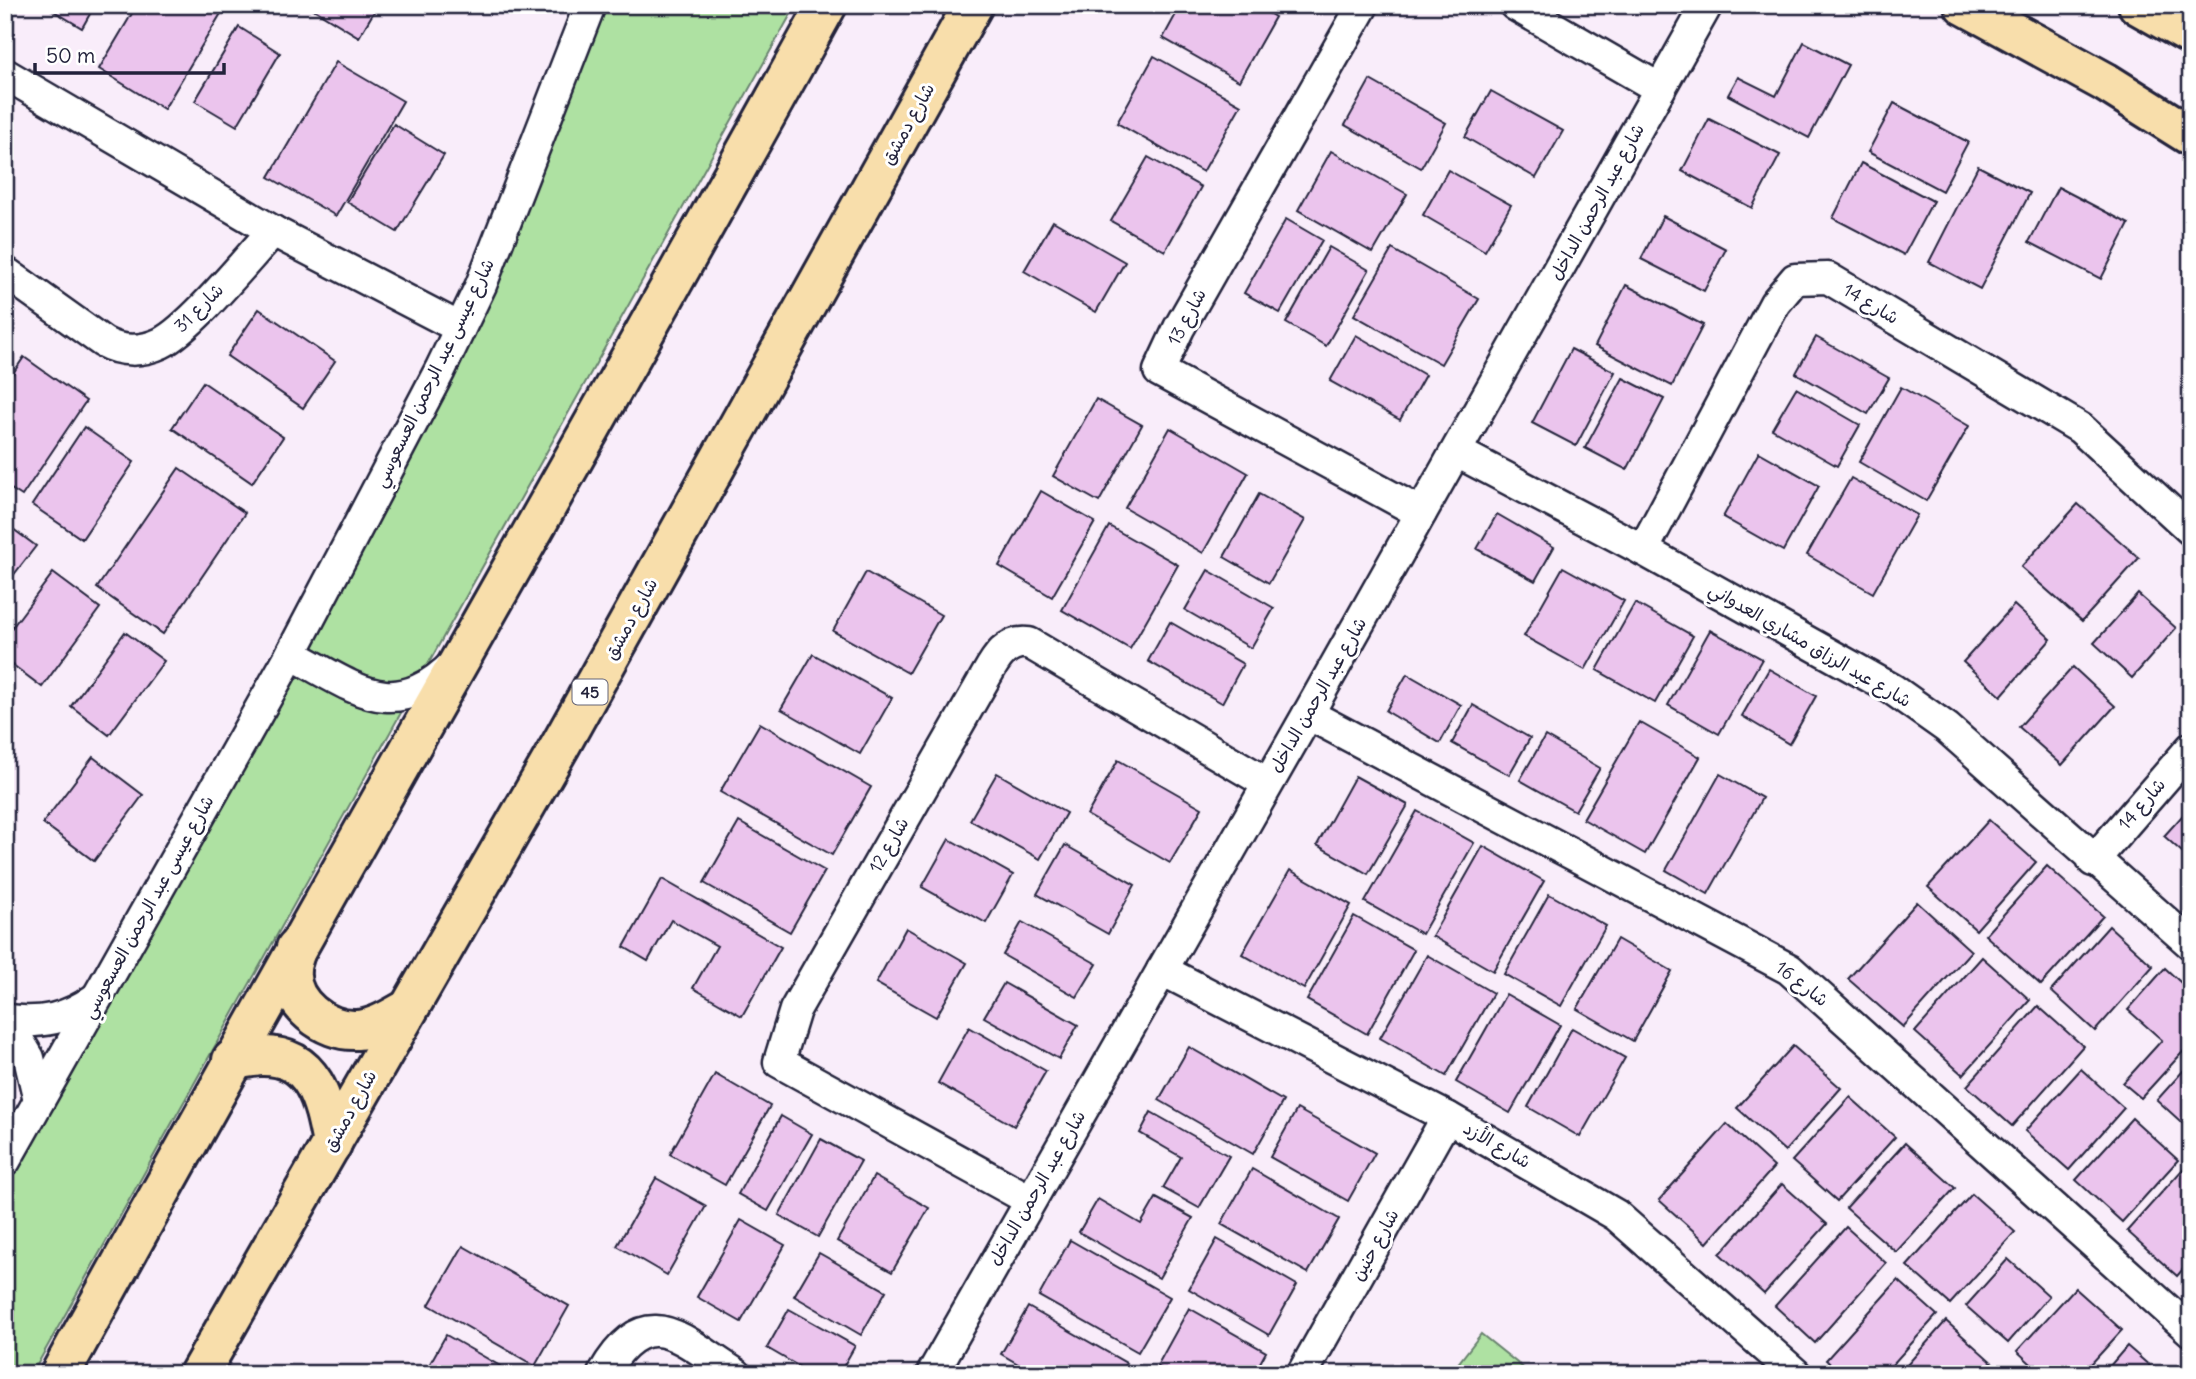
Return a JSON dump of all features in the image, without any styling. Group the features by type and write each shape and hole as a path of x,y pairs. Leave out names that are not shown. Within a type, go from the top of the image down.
{"main road":[{"path":"60,1374 232,1060 471,644 827,5"},
{"name":"شارع دمشق","path":"199,1374 566,734 973,5"},
{"path":"1964,5 2105,82 2191,136"},
{"path":"2138,5 2191,35"},
{"path":"296,948 290,971 293,987 311,1014 324,1023 339,1029 363,1029 408,1009"},
{"path":"232,1060 274,1057 303,1070 322,1096 332,1144"}],"street":[{"name":"شارع عيسى عبد الرحمن العسعوسي","path":"5,1161 291,654 460,328 490,261 590,5"},
{"name":"شارع 13","path":"1363,5 1179,328 1159,371 1421,513"},
{"path":"1515,5 1660,89"},
{"name":"شارع عبد الرحمن الداخل","path":"932,1374 1457,452 1704,9"},
{"path":"5,74 273,232 460,328"},
{"name":"شارع 31","path":"5,272 103,342 114,348 140,349 163,342 181,328 273,232"},
{"name":"شارع 14","path":"1643,550 1775,303 1795,279 1828,278 2080,428 2191,530"},
{"name":"شارع عبد الرزاق مشاري العدواني","path":"1457,452 1643,550 1892,689 1947,728 2093,861 2191,944"},
{"name":"شارع 12","path":"1030,1200 779,1062 795,1010 986,676 1008,646 1020,641 1029,643 1267,783"},
{"path":"291,654 368,693 394,698 416,691 439,678 471,644"},
{"name":"شارع 16","path":"1308,715 1789,969 2191,1331"},
{"name":"شارع 14","path":"2093,861 2191,748"},
{"name":"شارع الأزد","path":"1162,970 1447,1116 1616,1215 1796,1374"},
{"path":"6,1019 31,1023 55,1020 78,1012 97,998"},
{"path":"6,1019 29,1058 39,1100"},
{"name":"شارع حنين","path":"1302,1374 1447,1116"},
{"path":"603,1374 625,1341 639,1332 657,1329 673,1334 736,1374"}],"green space":[{"path":"606,5 796,5 32,1374 5,1374 5,1185 412,452"},
{"path":"1481,1334 1531,1374 1450,1374"}],"building":[{"path":"44,5 95,5 82,28"},
{"path":"137,5 226,5 164,109 99,69"},
{"path":"307,5 378,5 359,37"},
{"path":"1181,5 1255,5 1275,17 1239,81 1163,38"},
{"path":"239,27 280,53 237,126 195,101"},
{"path":"1804,42 1848,65 1809,138 1728,95 1738,77 1776,96"},
{"path":"1154,56 1241,105 1203,172 1117,123"},
{"path":"336,62 403,101 336,216 269,177"},
{"path":"1370,80 1446,123 1421,168 1345,125"},
{"path":"1491,91 1563,131 1536,178 1465,137"},
{"path":"1894,103 1968,142 1942,191 1868,152"},
{"path":"1709,119 1780,155 1752,208 1682,171"},
{"path":"394,124 444,155 397,232 347,202"},
{"path":"1331,151 1407,194 1373,253 1298,210"},
{"path":"1148,157 1201,187 1165,251 1111,221"},
{"path":"1861,163 1933,201 1904,255 1833,218"},
{"path":"1978,166 2030,193 1980,289 1929,262"},
{"path":"1448,170 1511,205 1485,251 1423,215"},
{"path":"2058,187 2129,224 2101,279 2029,242"},
{"path":"1663,216 1726,249 1704,291 1641,259"},
{"path":"1286,219 1322,240 1280,313 1244,293"},
{"path":"1053,221 1125,262 1096,312 1024,271"},
{"path":"1329,247 1369,270 1326,346 1286,323"},
{"path":"1392,249 1479,299 1441,364 1354,315"},
{"path":"1626,285 1703,325 1672,386 1595,346"},
{"path":"259,309 335,361 303,408 227,356"},
{"path":"1356,335 1425,375 1400,420 1330,381"},
{"path":"1816,337 1889,378 1868,414 1796,373"},
{"path":"1571,349 1615,372 1576,446 1532,423"},
{"path":"24,357 86,401 22,496 5,485 5,385"},
{"path":"1623,378 1664,399 1627,470 1585,448"},
{"path":"203,382 283,437 252,483 172,428"},
{"path":"1901,387 1969,426 1926,501 1859,462"},
{"path":"1796,388 1860,425 1837,466 1772,429"},
{"path":"1096,399 1142,425 1099,502 1053,476"},
{"path":"84,427 134,462 82,539 32,505"},
{"path":"1170,428 1248,473 1203,553 1125,508"},
{"path":"1759,452 1819,486 1783,551 1723,517"},
{"path":"179,468 245,513 163,634 97,588"},
{"path":"1851,478 1917,515 1873,593 1807,555"},
{"path":"1041,491 1095,522 1052,597 999,566"},
{"path":"1259,494 1305,520 1269,583 1224,557"},
{"path":"2078,504 2139,558 2082,621 2021,567"},
{"path":"1497,514 1554,547 1535,581 1477,549"},
{"path":"5,523 36,546 5,586"},
{"path":"1109,526 1178,565 1130,649 1062,610"},
{"path":"1563,567 1624,601 1585,670 1524,636"},
{"path":"1208,570 1274,608 1251,648 1185,610"},
{"path":"866,572 941,615 908,673 833,631"},
{"path":"53,573 100,608 42,687 5,659 5,637"},
{"path":"2138,594 2176,628 2132,678 2094,643"},
{"path":"1635,603 1693,636 1655,703 1597,670"},
{"path":"2014,605 2051,639 2001,696 1963,662"},
{"path":"1170,622 1243,664 1222,703 1148,661"},
{"path":"1710,630 1762,659 1719,734 1668,705"},
{"path":"125,632 164,661 109,735 71,706"},
{"path":"813,654 892,698 860,754 781,709"},
{"path":"2073,667 2115,706 2062,765 2019,727"},
{"path":"1769,669 1816,696 1789,744 1742,716"},
{"path":"1407,674 1461,705 1440,743 1386,711"},
{"path":"1473,705 1530,738 1509,775 1452,743"},
{"path":"1639,722 1700,757 1645,854 1583,819"},
{"path":"760,723 871,787 832,855 720,792"},
{"path":"1545,736 1600,768 1575,811 1520,780"},
{"path":"93,757 143,795 94,861 43,823"},
{"path":"1118,760 1202,808 1170,863 1087,815"},
{"path":"997,773 1066,813 1040,859 970,820"},
{"path":"1720,774 1762,798 1708,894 1666,870"},
{"path":"1355,776 1408,805 1368,874 1317,845"},
{"path":"2191,806 2191,860 2164,836"},
{"path":"1417,811 1474,843 1422,934 1365,902"},
{"path":"1989,820 2036,862 1976,930 1928,887"},
{"path":"739,822 825,871 790,932 704,883"},
{"path":"949,839 1013,875 986,923 922,887"},
{"path":"1065,845 1135,885 1108,934 1037,894"},
{"path":"1483,846 1544,881 1493,971 1432,936"},
{"path":"2047,866 2103,916 2041,985 1985,935"},
{"path":"1290,870 1351,905 1304,989 1242,954"},
{"path":"662,879 781,947 742,1016 693,988 717,946 671,920 648,961 624,947"},
{"path":"1549,894 1606,926 1561,1006 1504,974"},
{"path":"1917,902 1971,951 1903,1027 1848,979"},
{"path":"1354,916 1414,950 1367,1034 1307,1000"},
{"path":"1022,922 1097,964 1077,997 1003,955"},
{"path":"2109,926 2153,966 2095,1031 2051,991"},
{"path":"906,928 967,963 936,1017 876,983"},
{"path":"1617,939 1672,971 1633,1041 1577,1009"},
{"path":"1427,955 1493,993 1446,1076 1380,1038"},
{"path":"1982,957 2030,1000 1963,1075 1915,1032"},
{"path":"2165,968 2191,992 2191,1043 2141,1098 2123,1083 2162,1040 2128,1010"},
{"path":"1004,983 1078,1025 1059,1059 984,1017"},
{"path":"1506,994 1560,1025 1510,1113 1456,1082"},
{"path":"2038,1006 2083,1046 2012,1126 1967,1086"},
{"path":"969,1027 1046,1071 1014,1126 938,1083"},
{"path":"1572,1028 1625,1058 1580,1137 1528,1107"},
{"path":"1793,1046 1841,1088 1785,1151 1737,1108"},
{"path":"1189,1047 1283,1101 1253,1154 1159,1100"},
{"path":"2191,1062 2191,1131 2157,1100"},
{"path":"2081,1069 2124,1108 2069,1170 2025,1131"},
{"path":"715,1074 770,1106 725,1185 670,1154"},
{"path":"1850,1097 1895,1137 1837,1201 1792,1161"},
{"path":"1297,1109 1375,1153 1348,1201 1270,1157"},
{"path":"1151,1112 1229,1156 1199,1208 1163,1188 1181,1157 1140,1133"},
{"path":"781,1116 812,1134 768,1211 738,1194"},
{"path":"2132,1118 2178,1160 2122,1222 2076,1180"},
{"path":"1727,1124 1774,1167 1707,1243 1659,1200"},
{"path":"821,1139 861,1161 818,1237 779,1215"},
{"path":"1905,1143 1955,1188 1896,1252 1846,1208"},
{"path":"2191,1160 2191,1260 2177,1276 2127,1231"},
{"path":"1252,1169 1339,1219 1308,1273 1221,1224"},
{"path":"874,1176 929,1208 892,1272 837,1241"},
{"path":"656,1178 706,1206 667,1275 617,1246"},
{"path":"1782,1184 1827,1224 1764,1294 1720,1254"},
{"path":"1972,1194 2015,1232 1950,1304 1907,1266"},
{"path":"1156,1198 1193,1218 1159,1278 1079,1232 1098,1199 1141,1224"},
{"path":"741,1220 785,1245 741,1322 697,1297"},
{"path":"1846,1227 1886,1263 1815,1343 1775,1306"},
{"path":"1217,1239 1297,1285 1269,1335 1189,1289"},
{"path":"1070,1240 1170,1297 1138,1352 1039,1296"},
{"path":"463,1246 569,1306 535,1366 429,1305"},
{"path":"819,1253 886,1291 861,1335 794,1296"},
{"path":"2008,1259 2049,1296 2008,1343 1966,1306"},
{"path":"1898,1280 1937,1315 1884,1374 1841,1374 1826,1360"},
{"path":"2075,1288 2122,1330 2082,1374 2042,1374 2017,1351"},
{"path":"1028,1307 1126,1363 1120,1374 1035,1374 1001,1354"},
{"path":"1189,1308 1266,1352 1254,1374 1171,1374 1157,1366"},
{"path":"789,1309 855,1346 839,1374 812,1374 767,1348"},
{"path":"1946,1321 1995,1365 1987,1374 1899,1374"},
{"path":"446,1335 514,1374 424,1374"},
{"path":"2127,1346 2159,1374 2103,1374"}]}
